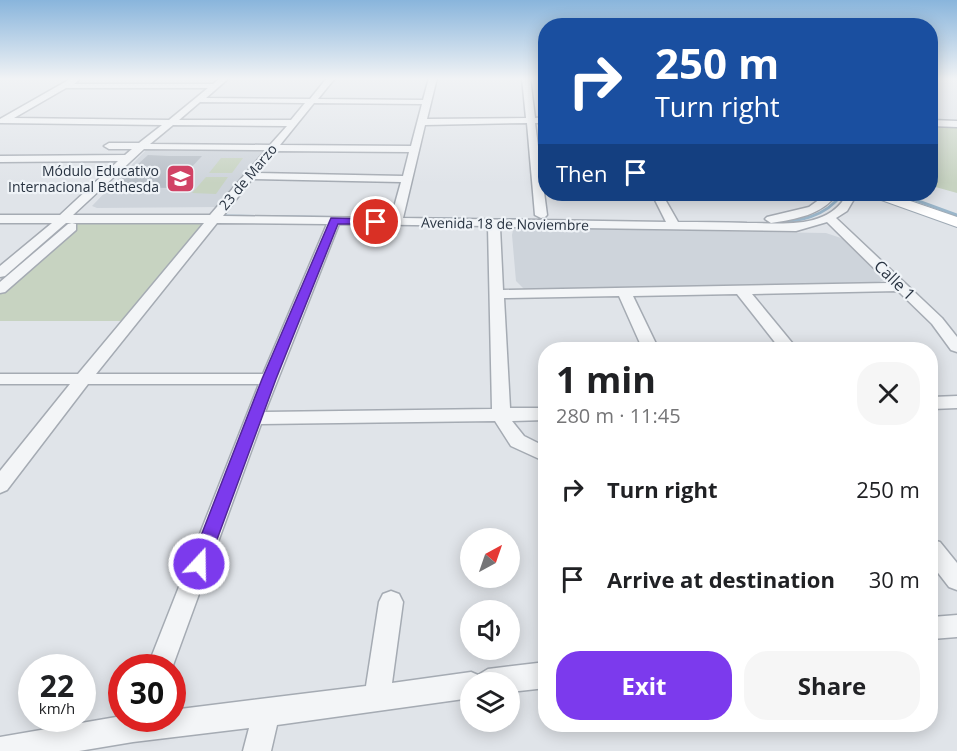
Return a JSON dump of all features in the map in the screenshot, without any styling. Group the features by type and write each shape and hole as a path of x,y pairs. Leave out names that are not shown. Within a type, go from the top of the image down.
{"main road":[{"path":"898,201 957,222"},
{"path":"933,201 957,210"}],"street":[{"path":"1,122 17,113"},
{"path":"0,289 76,216 127,158 181,113"},
{"name":"23 de Marzo","path":"0,485 81,378 301,113"},
{"path":"397,218 424,113"},
{"path":"529,113 538,189"},
{"path":"422,122 538,120"},
{"path":"1,122 293,123"},
{"path":"133,129 169,122"},
{"path":"938,123 957,123"},
{"path":"109,146 415,149"},
{"path":"0,159 127,158"},
{"path":"248,176 408,178"},
{"path":"539,201 541,215"},
{"path":"660,201 671,222"},
{"name":"Avenida 18 de Noviembre","path":"0,219 215,215 397,218 494,223 671,222 762,220 785,217 820,205 824,201"},
{"name":"Avenida 18 de Noviembre","path":"215,215 335,220 541,215 796,227 829,218 850,201"},
{"name":"Avenida 18 de Noviembre","path":"0,211 76,216"},
{"path":"0,273 76,216"},
{"name":"Calle 1","path":"829,218 937,321 957,347"},
{"path":"164,654 269,379 335,220"},
{"path":"494,223 501,416 508,433 516,440 538,451"},
{"path":"498,294 903,287"},
{"path":"742,291 783,342"},
{"path":"624,292 647,342"},
{"path":"0,379 269,379"},
{"path":"938,403 957,402"},
{"path":"255,418 538,414"},
{"path":"938,556 957,580"},
{"path":"377,698 391,602"},
{"path":"938,628 957,626"},
{"path":"520,678 538,676"},
{"path":"186,719 267,713 460,687"},
{"path":"257,751 267,713"},
{"path":"0,751 108,729"}],"shaded area":[{"name":"Módulo Educativo Internacional Bethesda","path":"146,150 266,151 219,207 97,208 92,206"},
{"path":"521,228 826,233 844,239 882,275 884,280 875,284 530,290 524,289 516,281 512,235 513,230"}],"green space":[{"path":"938,125 957,125 957,193 938,188"},
{"path":"221,158 243,158 232,173 209,173"},
{"path":"206,177 228,177 216,194 192,193"},
{"path":"207,218 127,321 0,321 0,290 78,222"}],"building":[{"name":"Módulo Educativo Internacional Bethesda","path":"148,155 202,156 172,188 113,187"}],"waterway":[{"path":"771,224 810,217 828,208 836,201"},
{"path":"918,201 957,215"},
{"path":"219,216 519,220"}],"place":[{"name":"Módulo Educativo Internacional Bethesda","path":"180,179"}],"route":[{"path":"199,564 269,379 335,220 376,222"}]}
